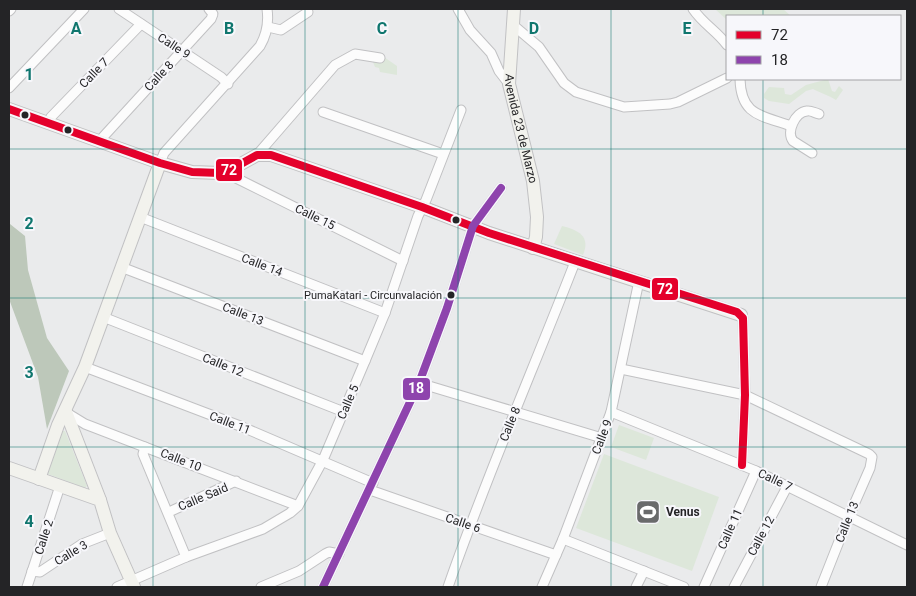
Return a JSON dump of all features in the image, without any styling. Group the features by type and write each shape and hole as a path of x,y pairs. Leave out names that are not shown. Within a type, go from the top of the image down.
{"street":[{"path":"9,88 84,9"},
{"name":"Calle 9","path":"119,9 182,50 228,84"},
{"name":"Calle 8","path":"101,142 103,137 211,19 213,14 209,9"},
{"path":"39,479 58,425 66,412 85,367 164,153 228,84 260,46 265,38 268,27 267,9"},
{"path":"458,9 470,30 491,53 499,71 509,84"},
{"name":"Avenida 23 de Marzo","path":"514,9 509,84 533,181 537,223 533,248"},
{"path":"693,9 701,20 726,44"},
{"path":"268,27 282,30 308,12"},
{"name":"Calle 7","path":"48,123 51,117 141,24"},
{"path":"513,25 539,47 567,87 624,107 678,102 726,78"},
{"path":"9,109 160,163 192,172 220,173 230,170 257,155 335,66 355,54 380,58"},
{"path":"740,80 743,101 750,110 791,126"},
{"name":"Calle 5","path":"117,587 133,584 186,557 263,529 298,506 344,412 385,313 422,208 461,110"},
{"path":"812,153 791,139 791,126 804,111 808,110 819,114"},
{"path":"323,112 443,154"},
{"path":"257,155 271,155 473,226 489,234 741,315 743,318 745,396 742,465"},
{"name":"Calle 15","path":"230,170 236,178 403,261"},
{"path":"323,587 419,383 473,226 501,188"},
{"name":"Calle 14","path":"140,217 385,313"},
{"name":"Calle 8","path":"448,587 469,525 575,262"},
{"name":"Calle 13","path":"121,267 365,361"},
{"name":"Calle 9","path":"542,587 563,539 611,412 639,281"},
{"name":"Calle 12","path":"103,318 344,412"},
{"name":"Calle 11","path":"85,367 240,426 322,460 371,487"},
{"path":"621,368 745,396"},
{"path":"419,383 602,438"},
{"name":"Calle 13","path":"745,396 872,457 870,468 849,516 826,586"},
{"path":"66,412 100,500 110,533 133,584"},
{"name":"Calle 10","path":"66,412 85,424 298,506"},
{"name":"Calle 7","path":"611,412 788,485 907,545"},
{"path":"146,447 143,454 169,512 186,557"},
{"name":"Calle 11","path":"704,587 756,471"},
{"path":"10,472 39,479 100,500"},
{"name":"Calle Said","path":"169,512 236,481"},
{"name":"Calle 12","path":"734,587 788,485"},
{"name":"Calle 2","path":"27,587 60,486"},
{"name":"Calle 6","path":"371,487 556,556"},
{"name":"Calle 3","path":"32,571 40,572 82,544 110,533"},
{"path":"563,539 684,587"},
{"path":"266,586 299,571 329,552 339,554"},
{"path":"636,587 644,571"}],"shaded area":[{"path":"715,9 783,9 790,15 726,15 726,19"},
{"path":"381,55 397,66 397,75 380,72 379,68 375,67 373,62"},
{"path":"828,80 832,91 835,92 839,86 843,90 836,100 813,89 806,91 789,104 769,101 764,98 764,94 769,87 784,88 785,94 791,95 806,85"},
{"path":"562,226 582,235 585,243 583,255 554,244"},
{"path":"619,425 654,438 646,460 611,447"},
{"path":"61,431 65,431 87,486 85,488 48,474 46,471"},
{"name":"Venus","path":"604,454 719,497 692,571 576,528"}],"green space":[{"path":"9,212 10,224 25,236 28,270 47,338 69,371 47,429 38,377 9,299"}],"transit line":[{"name":"72","path":"9,109 160,163 192,172 220,173 230,170 257,155 271,155 422,207 489,233 737,312 743,318 745,395 742,465"},
{"name":"18","path":"323,587 419,383 447,308 473,226 501,188"}],"place":[{"name":"PumaKatari - Circunvalación","path":"451,295"},
{"name":"Venus","path":"648,512"}]}
